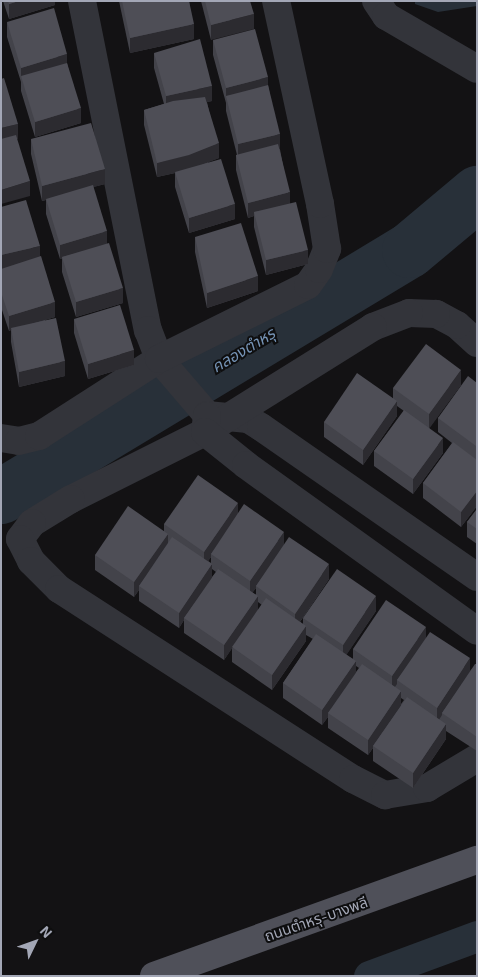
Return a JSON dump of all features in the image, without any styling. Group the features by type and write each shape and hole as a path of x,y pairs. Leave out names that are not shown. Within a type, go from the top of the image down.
{"main road":[{"name":"ถนนตำหรุ-บางพลี","path":"154,976 477,860"}],"street":[{"path":"82,1 148,330 167,369 210,418 477,631"},
{"path":"1,438 19,442 39,436 167,369 308,285 327,249 276,1"},
{"path":"376,1 386,16 477,69"},
{"path":"477,343 457,325 436,314 409,313 373,326 70,499 32,523 20,539 31,561 59,589 353,779 385,795 427,788 477,758"},
{"path":"210,418 248,419 261,426 477,577"}],"shaded area":[{"path":"415,1 477,1 477,6 438,12 415,4"}],"building":[{"path":"8,1 19,1 9,4"},
{"path":"122,1 189,1 194,24 130,38"},
{"path":"205,1 250,1 254,14 211,25"},
{"path":"54,8 67,54 21,68 7,22"},
{"path":"255,29 268,77 226,88 213,40"},
{"path":"200,39 212,86 166,96 154,53"},
{"path":"67,63 81,108 35,122 21,76"},
{"path":"4,78 18,124 1,128 1,79"},
{"path":"268,85 280,134 238,144 226,96"},
{"path":"205,97 219,143 189,155 157,163 144,110 173,101"},
{"path":"91,123 105,169 42,186 31,139"},
{"path":"16,135 30,181 1,190 1,139"},
{"path":"278,144 290,192 248,203 236,155"},
{"path":"221,159 235,204 189,218 175,172"},
{"path":"93,185 107,231 60,245 46,199"},
{"path":"26,200 40,246 1,255 1,207"},
{"path":"296,202 308,250 266,260 254,212"},
{"path":"241,223 258,276 207,293 195,237"},
{"path":"109,243 123,288 76,302 62,257"},
{"path":"41,256 55,302 9,316 1,292 1,269"},
{"path":"120,305 134,350 88,364 74,319"},
{"path":"56,318 65,361 19,372 11,328"},
{"path":"426,344 461,370 429,414 393,388"},
{"path":"357,373 397,401 363,450 324,422"},
{"path":"468,376 477,383 476,446 438,418"},
{"path":"404,410 443,438 413,479 374,451"},
{"path":"453,442 477,460 477,491 461,512 423,483"},
{"path":"198,475 238,503 204,552 164,524"},
{"path":"244,504 284,532 250,581 211,554"},
{"path":"128,506 168,534 134,582 95,555"},
{"path":"477,509 477,529 467,522"},
{"path":"172,537 212,564 179,613 139,586"},
{"path":"289,537 329,564 295,614 256,586"},
{"path":"218,569 258,596 224,645 184,618"},
{"path":"337,569 376,596 343,645 303,618"},
{"path":"266,598 306,626 272,675 232,647"},
{"path":"386,600 426,627 392,676 353,649"},
{"path":"430,632 470,658 437,708 397,680"},
{"path":"316,634 356,661 322,710 283,683"},
{"path":"362,664 401,691 368,740 328,713"},
{"path":"475,664 477,664 477,737 442,713"},
{"path":"407,697 446,724 413,773 373,746"}],"waterway":[{"name":"คลองตำหรุ","path":"1,496 409,250 477,193"},
{"path":"369,976 477,936"}]}
